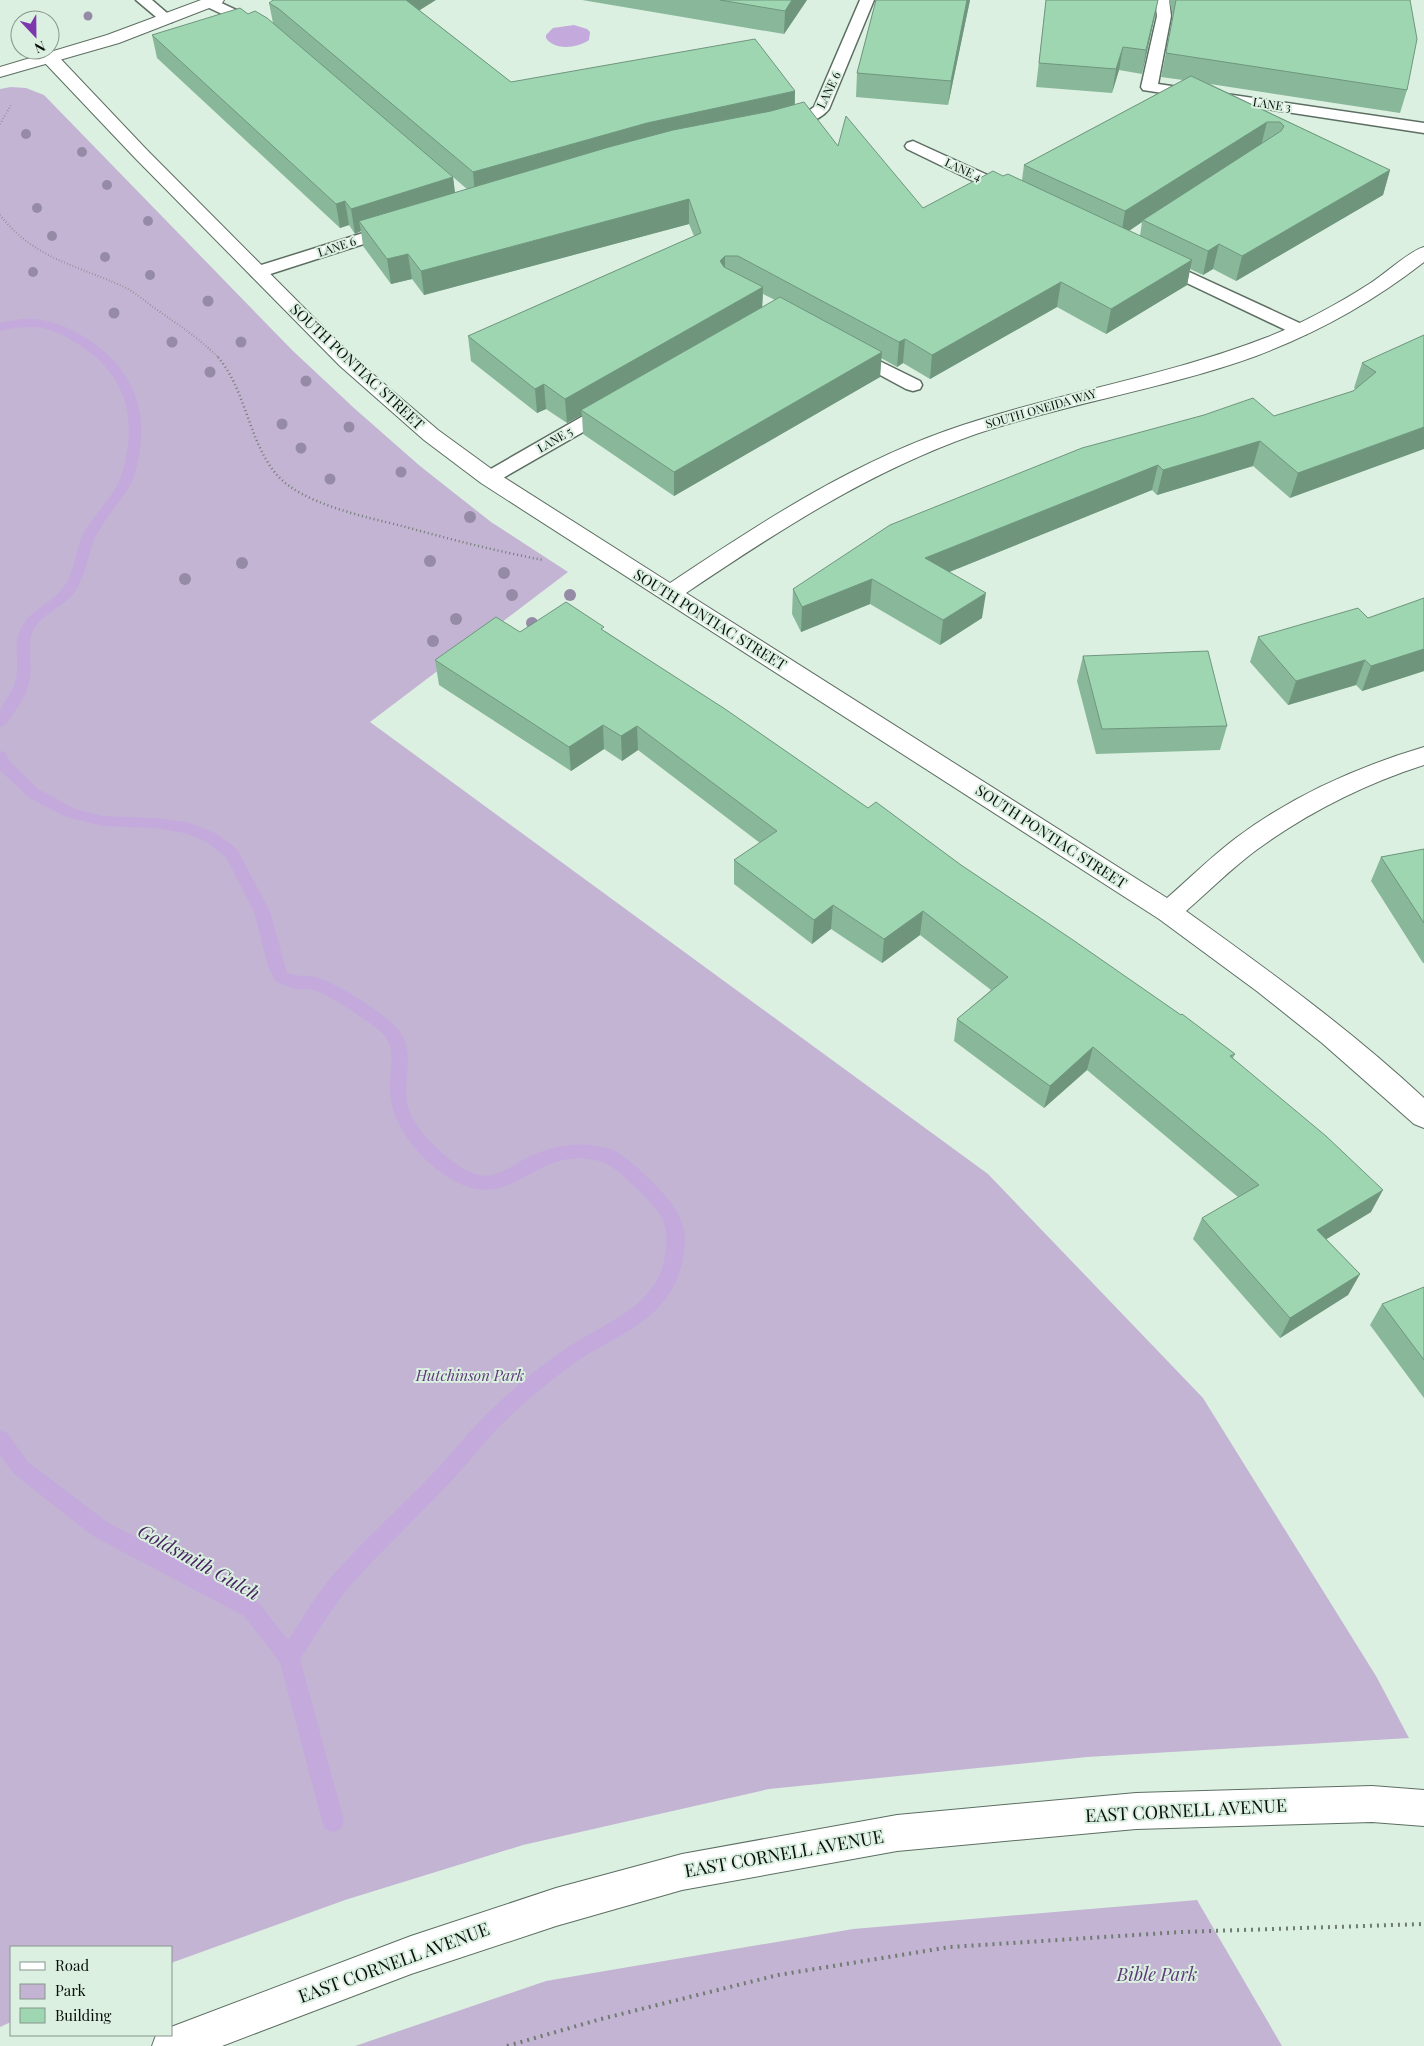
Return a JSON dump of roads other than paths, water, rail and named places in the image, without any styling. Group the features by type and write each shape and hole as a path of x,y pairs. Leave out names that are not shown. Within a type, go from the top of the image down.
{"street":[{"path":"60,55 167,20 213,1"},
{"path":"0,72 43,60"},
{"name":"SOUTH PONTIAC STREET","path":"52,60 141,154 347,362 396,407 488,478 1168,912 1276,990 1391,1084 1424,1116"},
{"name":"SOUTH ONEIDA WAY","path":"670,594 796,510 868,471 908,452 1016,415 1222,360 1300,330 1361,298 1424,253"},
{"path":"1168,912 1245,845 1314,800 1381,770 1424,756"},
{"name":"EAST CORNELL AVENUE","path":"171,2046 411,1955 556,1907 682,1872 897,1833 1136,1811 1372,1804 1424,1808"}],"lane":[{"path":"143,0 167,20"},
{"name":"LANE 6","path":"766,128 809,118 822,109 868,0"},
{"name":"LANE 3","path":"1162,0 1164,16 1148,87 1424,128"},
{"path":"213,1 272,33"},
{"name":"LANE 4","path":"913,146 1026,200"},
{"name":"LANE 6","path":"258,272 407,225"},
{"path":"1146,257 1300,330"},
{"path":"837,345 912,386"},
{"name":"LANE 5","path":"488,478 625,400"}],"waterway":[{"path":"0,327 26,322 44,324 66,333 99,353 123,380 131,396 135,414 136,433 125,482 87,540 79,569 70,589 28,627 23,643 24,676 20,690 0,722"},
{"path":"0,756 4,765 33,793 71,813 103,821 155,823 187,828 210,837 232,853 262,912 276,966 281,977 295,983 313,983 328,989 371,1016 390,1031 400,1048 398,1089 400,1108 407,1123 425,1148 454,1172 470,1181 484,1184 502,1180 520,1172 539,1160 560,1153 580,1151 607,1155 627,1169 656,1196 668,1210 676,1231 675,1251 669,1276 654,1301 636,1316 573,1354 532,1385 495,1418 446,1473 338,1584 289,1657"},
{"name":"Goldsmith Gulch","path":"0,1439 21,1468 100,1529 251,1609 289,1657"},
{"name":"Goldsmith Gulch","path":"289,1657 333,1821"}],"park label":[{"name":"Hutchinson Park","path":"470,1376"},
{"name":"Bible Park","path":"1157,1975"}]}
